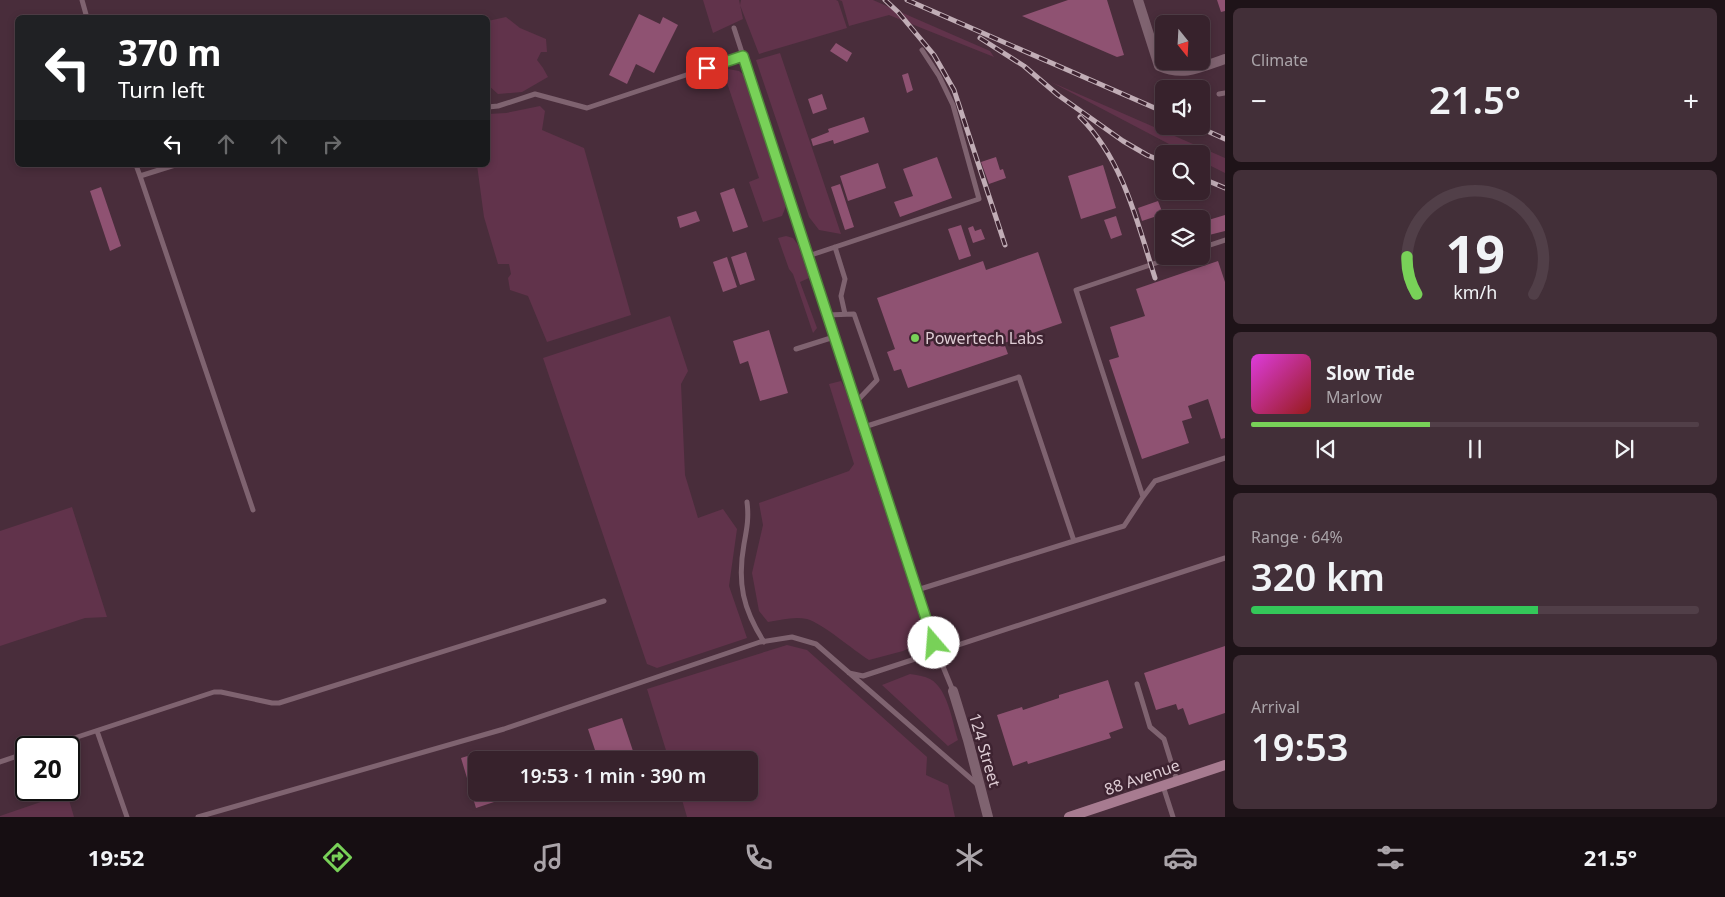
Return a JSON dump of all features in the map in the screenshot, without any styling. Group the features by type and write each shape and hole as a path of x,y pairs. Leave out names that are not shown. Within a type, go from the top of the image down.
{"main road":[{"name":"88 Avenue","path":"1069,817 1225,765"}],"street":[{"path":"1138,0 1159,66 1172,72 1185,72 1225,59"},
{"name":"124 Street","path":"953,691 988,817"}],"lane":[{"path":"82,0 86,15"},
{"path":"734,28 937,652 953,691"},
{"path":"808,256 979,200 953,105 940,76 922,50"},
{"path":"490,107 535,94 586,108 743,56"},
{"path":"137,167 253,510"},
{"path":"140,176 169,167"},
{"path":"1210,245 1225,240"},
{"path":"835,247 845,279 841,296 845,314"},
{"path":"1143,497 1076,290 1155,263"},
{"path":"827,315 854,314 876,380 856,402"},
{"path":"796,349 834,337"},
{"path":"864,426 1019,377 1074,541"},
{"path":"917,590 1124,526 1155,481 1225,458"},
{"path":"747,502 749,517 740,572 748,612 764,642"},
{"path":"848,673 863,676 1225,558"},
{"path":"80,736 214,692 279,703 604,601"},
{"path":"198,817 504,729 764,642 792,637 816,644 981,788"},
{"path":"1137,684 1150,726 1164,738 1177,781"},
{"path":"96,731 127,817"},
{"path":"0,762 15,757"},
{"path":"1162,786 1173,817"}],"shaded area":[{"path":"703,0 739,0 743,19 713,33"},
{"path":"741,0 836,0 847,28 759,54 740,5"},
{"path":"839,0 873,0 990,51 994,57 889,15 849,26 842,1"},
{"path":"506,17 520,28 546,39 547,52 541,52 537,60 548,77 522,92 498,94 490,87 490,21"},
{"path":"780,53 841,234 819,230 809,217 756,60"},
{"path":"728,69 739,71 744,75 786,206 782,216 763,222 749,182 759,178 723,71"},
{"path":"1051,82 1155,127 1155,135 1172,135 1195,145 1171,145"},
{"path":"540,106 545,111 542,130 584,148 631,315 547,342 528,296 510,290 508,278 511,274 509,264 498,264 484,217 477,167 490,167 490,114 506,113"},
{"path":"1210,151 1225,158 1225,173 1210,166"},
{"path":"786,236 793,238 798,245 809,278 800,282 817,328 813,333 793,274 789,269 778,238"},
{"path":"670,316 688,371 681,384 685,475 698,518 723,509 737,529 729,586 747,638 657,668 647,664 543,358"},
{"path":"841,381 923,628 920,643 903,651 869,660 829,631 807,619 792,618 768,622 759,611 752,573 763,525 759,503 849,471 854,464 829,384"},
{"path":"72,507 107,617 85,618 0,646 0,531"},
{"path":"787,645 807,650 927,757 926,775 948,785 955,817 687,817 682,801 758,801 758,751 666,751 647,689"},
{"path":"910,674 930,679 941,690 958,740 948,746 882,685"},
{"path":"44,801 69,801 74,817 0,817"}],"building":[{"path":"1068,0 1107,0 1124,55 1117,57 1022,16"},
{"path":"1217,0 1225,0 1225,11 1221,12"},
{"path":"639,14 660,24 663,17 678,25 654,73 636,64 627,84 609,75"},
{"path":"836,43 852,53 847,62 830,51"},
{"path":"908,73 913,90 907,93 902,75"},
{"path":"822,94 827,109 813,114 808,99"},
{"path":"864,117 869,132 834,144 833,140 813,146 811,139 829,132 828,129"},
{"path":"937,157 952,198 900,217 894,202 913,196 903,169"},
{"path":"996,157 1000,170 1003,169 1006,178 989,184 981,162"},
{"path":"878,163 886,188 848,201 840,176"},
{"path":"1103,165 1116,208 1081,219 1068,176"},
{"path":"840,184 854,227 845,230 831,187"},
{"path":"101,187 121,246 110,251 90,191"},
{"path":"734,188 748,227 733,232 720,193"},
{"path":"1158,201 1161,210 1155,210 1155,217 1142,221 1138,208"},
{"path":"696,211 700,221 680,228 677,217"},
{"path":"1225,215 1225,231 1210,235 1210,220"},
{"path":"1116,216 1122,235 1111,239 1104,220"},
{"path":"961,225 971,256 959,260 948,229"},
{"path":"973,226 975,231 981,229 985,239 973,243 968,228"},
{"path":"746,252 755,280 740,285 731,257"},
{"path":"1038,252 1062,323 1004,343 1008,354 908,388 901,369 894,371 887,352 895,349 877,298 983,261 986,270"},
{"path":"727,257 737,287 723,292 713,262"},
{"path":"1218,261 1225,282 1225,438 1221,439 1208,399 1188,406 1192,418 1182,421 1189,443 1142,459 1109,360 1119,357 1110,327 1145,316 1136,289"},
{"path":"769,330 788,393 760,401 748,361 740,364 733,341"},
{"path":"1225,646 1225,713 1189,725 1183,708 1178,710 1176,704 1156,710 1144,673"},
{"path":"1108,680 1123,728 1109,733 1111,738 1028,764 1027,761 1013,766 997,715 1022,707 1023,710 1059,698 1059,695"},
{"path":"622,718 633,751 595,751 588,729"},
{"path":"468,756 468,781 461,758"},
{"path":"474,801 497,801 476,808"}],"railway":[{"path":"885,0 898,12 934,55 954,90 1005,245"},
{"path":"907,0 1155,108"},
{"path":"980,38 1024,66 1058,95 1123,141 1155,158"},
{"path":"1080,117 1095,134 1118,172 1135,213 1155,278"},
{"path":"1210,132 1225,139"},
{"path":"1210,182 1225,188"}],"place":[{"name":"Powertech Labs","path":"915,338"}],"route":[{"path":"707,68 743,56 934,643"}]}
